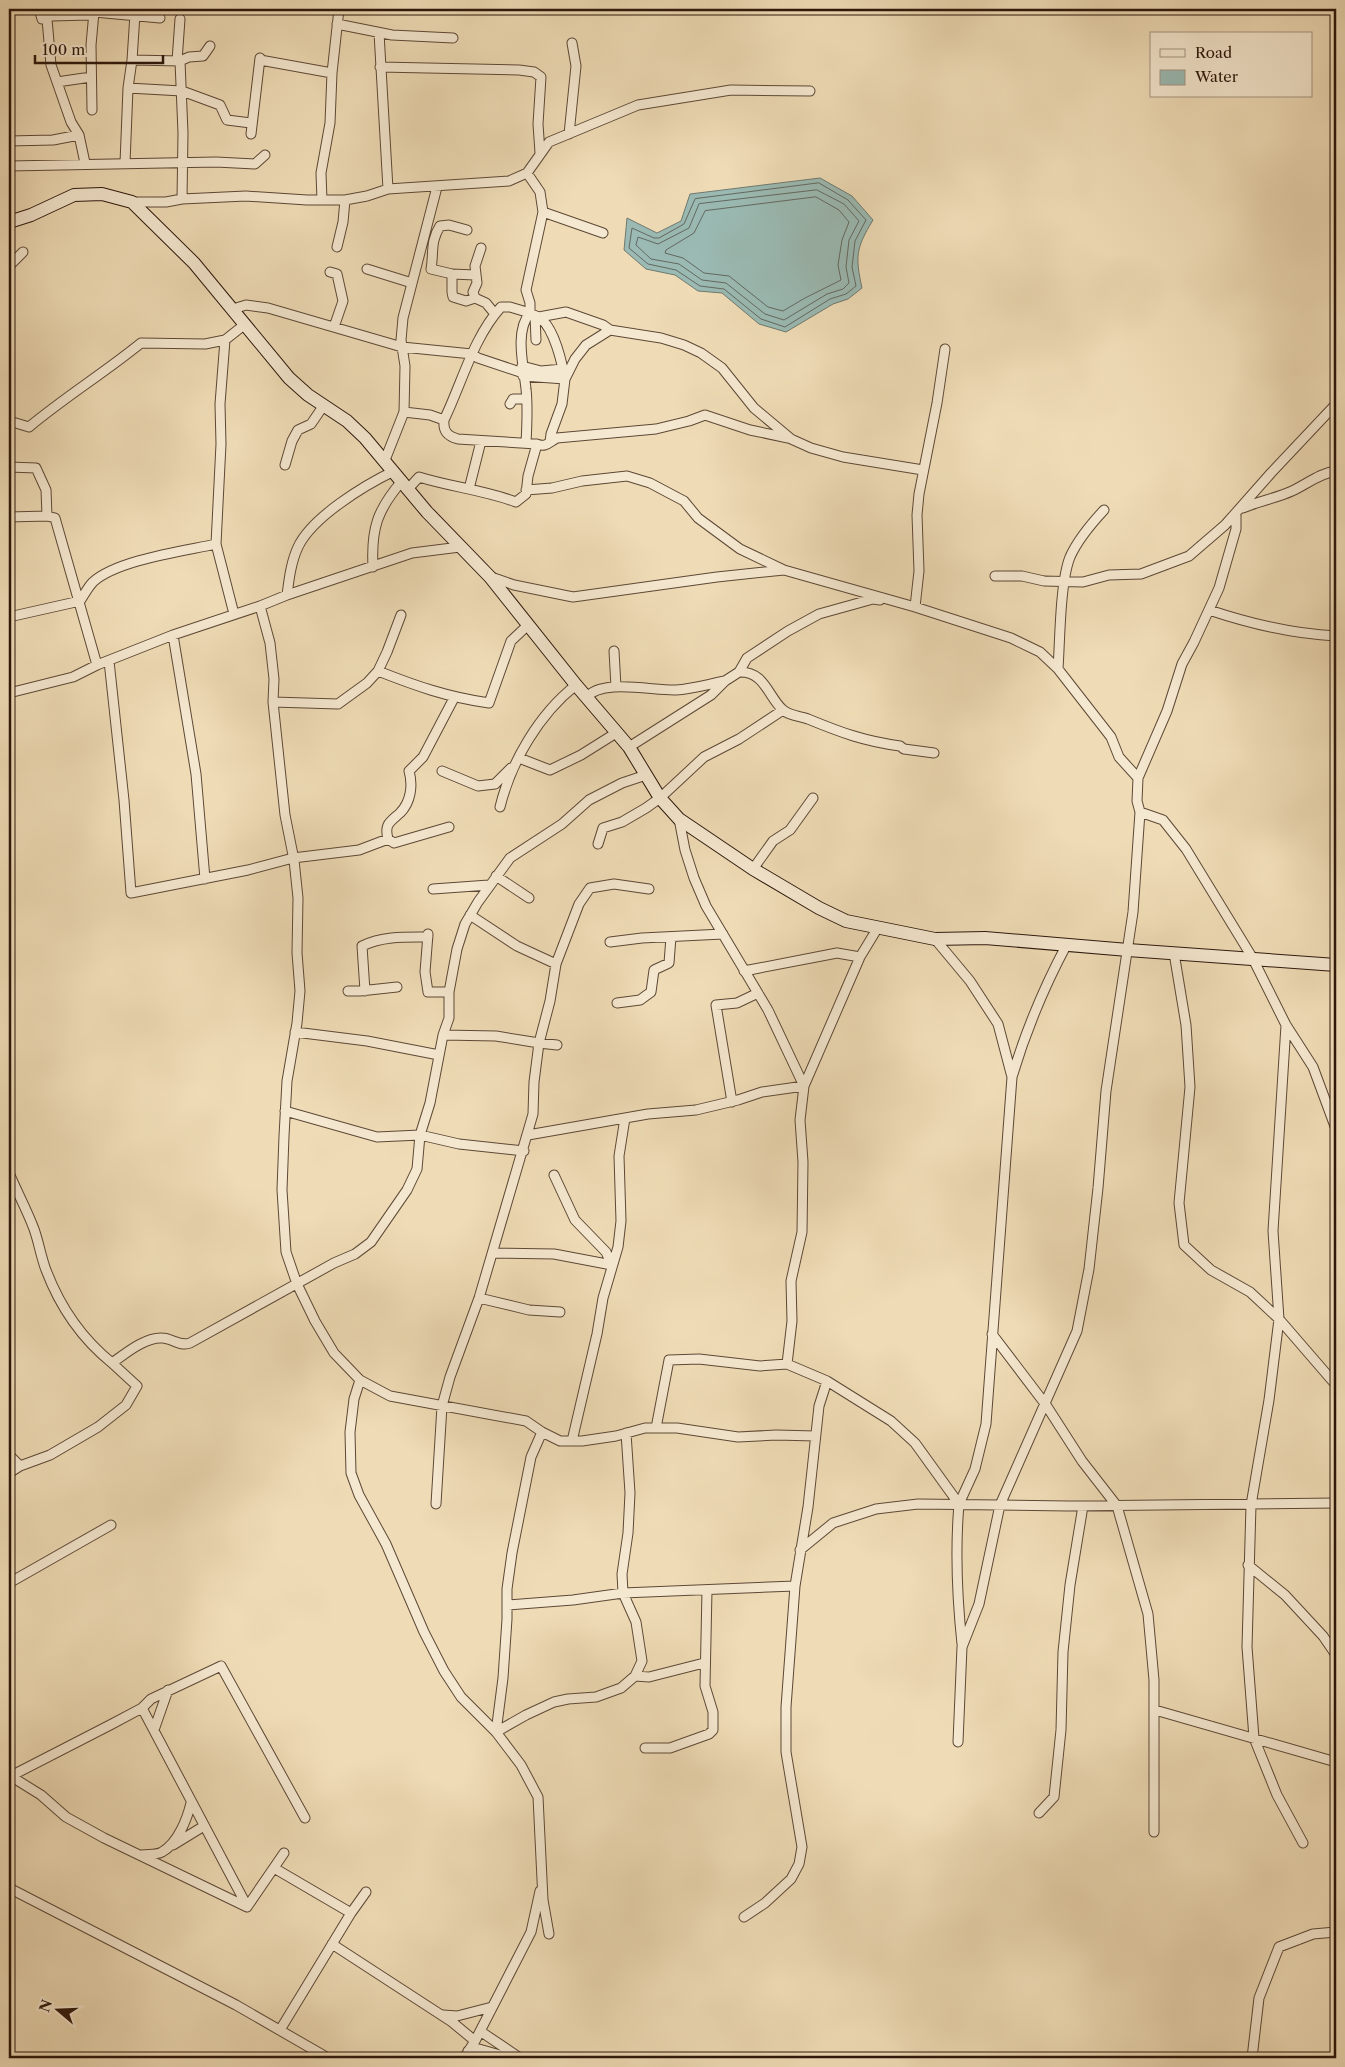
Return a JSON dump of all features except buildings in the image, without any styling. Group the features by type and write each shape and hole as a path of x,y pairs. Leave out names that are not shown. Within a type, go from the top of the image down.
{"main road":[{"path":"9,222 32,215 74,195 102,194 132,202 194,263 289,378 347,421 365,438 460,547 490,577 586,698 628,747 660,798 679,819 753,869 819,908 846,921 877,929 935,939 985,938 1174,954 1252,957 1336,964"}],"street":[{"path":"40,9 42,19 47,19 51,16 89,15 94,12 134,14 160,18"},
{"path":"322,200 321,173 330,123 332,73 339,9"},
{"path":"92,110 91,45 94,12"},
{"path":"125,163 128,88 132,60 134,14"},
{"path":"47,19 51,65 71,122 79,135 85,164"},
{"path":"180,20 178,61 182,92 182,199"},
{"path":"337,24 379,33 453,38"},
{"path":"379,33 388,189"},
{"path":"568,134 573,106 576,66 572,43"},
{"path":"132,60 178,61 189,57 203,56 210,46"},
{"path":"250,134 260,59 332,73"},
{"path":"380,67 519,70 534,72 541,77 542,84 538,124 540,153"},
{"path":"57,82 91,78"},
{"path":"128,88 182,92 220,105 228,120 251,123"},
{"path":"132,202 166,202 182,199 246,196 345,200 367,196 388,189 509,181 527,173 549,142 638,105 731,90 810,91"},
{"path":"9,141 53,140 79,135"},
{"path":"9,166 216,162 255,164 265,155"},
{"path":"527,173 540,192 543,212 526,290 535,315 536,340"},
{"path":"385,460 404,412 403,318 437,187"},
{"path":"337,247 343,222 345,200"},
{"path":"543,212 603,234"},
{"path":"468,230 449,225 440,226 431,247 433,256 431,270 475,276"},
{"path":"481,248 475,266 477,283 473,292 475,298 486,304 495,314"},
{"path":"9,266 23,252"},
{"path":"368,269 412,283"},
{"path":"330,272 337,274 343,301 334,327"},
{"path":"452,274 453,297 466,301 475,298"},
{"path":"233,309 246,305 268,308 402,347 472,354 478,358 523,372 565,379"},
{"path":"791,439 754,408 722,368 701,353 684,345 661,338 610,330 603,325 566,312 535,315 510,307 501,307 495,314 472,354 444,420 444,429 450,437 481,441 537,444 542,446 557,438 656,429 689,422 705,414 750,430 791,439 811,448 842,457 922,470"},
{"path":"535,315 546,325 554,343 565,379 562,404 550,442"},
{"path":"526,443 526,399 523,372 524,324 535,315"},
{"path":"9,421 29,427 141,343 205,344 225,340 244,324"},
{"path":"565,379 575,359 586,345 610,330"},
{"path":"225,340 220,404 221,444 216,544 234,614"},
{"path":"915,607 919,570 917,515 922,470 937,403 945,349"},
{"path":"523,372 563,369"},
{"path":"510,404 513,399 526,399"},
{"path":"995,576 1022,576 1044,581 1083,582 1109,575 1141,574 1189,556 1210,539 1238,511 1336,404"},
{"path":"284,465 298,430 311,424 324,405"},
{"path":"404,412 430,415 444,420"},
{"path":"469,488 481,441"},
{"path":"287,595 293,562 299,545 308,532 349,496 401,480 419,477 448,486 469,488 495,494 516,502 526,494 528,476 537,444"},
{"path":"9,467 36,468 46,490 47,516"},
{"path":"1238,511 1266,498 1291,491 1327,472 1336,471"},
{"path":"526,490 552,488 582,481 627,476 650,483 684,501 698,518 740,549 784,570 915,607 1026,644 1040,652 1058,669 1110,737 1119,757 1138,778"},
{"path":"373,567 372,545 376,521 382,506 401,480"},
{"path":"1058,669 1065,582 1070,558 1089,527 1104,510"},
{"path":"962,1647 979,1604 1000,1505 1046,1405 1077,1331 1089,1269 1106,1091 1133,912 1140,812 1137,801 1138,778 1167,710 1182,664 1219,588 1236,528 1238,511"},
{"path":"9,518 47,516 55,518 97,665"},
{"path":"9,617 80,601 93,582 110,571 130,564 216,544"},
{"path":"9,693 73,677 97,665 173,635 412,553 460,547"},
{"path":"490,577 514,585 573,597 708,578 784,570"},
{"path":"628,747 711,696 725,681 739,672 748,658 788,631 819,614 872,599 893,601"},
{"path":"260,606 270,643 274,679 273,702 285,815 298,898 297,953 300,991 286,1081 282,1190 286,1252 297,1284 315,1321 334,1353 360,1380 390,1396 526,1421 560,1441 582,1441 645,1428 677,1428 738,1437 776,1434 815,1436"},
{"path":"1209,610 1254,625 1306,635 1336,636"},
{"path":"273,702 338,704 367,683 378,671 401,615"},
{"path":"378,671 418,687 454,698 489,702 511,642 528,625"},
{"path":"173,635 196,774 206,879"},
{"path":"614,651 616,687"},
{"path":"109,661 124,800 130,892 206,879 258,868 293,858 359,850 388,839"},
{"path":"739,672 748,671 761,680 783,710 792,715 805,718 854,738 900,746 904,749 934,753"},
{"path":"586,698 589,694 597,691 616,687 677,690 725,681"},
{"path":"500,807 504,789 527,743 564,694 576,685"},
{"path":"449,827 394,843 388,839 386,831 391,819 401,812 410,797 412,782 409,772 423,757 454,698"},
{"path":"598,844 603,828 622,822 660,798 704,757 739,739 783,710"},
{"path":"517,761 550,770 581,756 616,734"},
{"path":"442,771 478,786 495,784 517,761"},
{"path":"112,1363 150,1340 163,1338 184,1345 190,1343 334,1263 356,1254 371,1242 407,1190 417,1168 420,1135 430,1103 443,1035 449,1018 449,992 457,949 470,915 489,885 510,858 562,824 588,800 622,783 646,775"},
{"path":"753,869 773,841 790,830 813,798"},
{"path":"1140,812 1163,820 1186,849 1252,957 1286,1025 1312,1067 1336,1129"},
{"path":"679,819 685,850 706,906 768,1010 804,1086"},
{"path":"496,876 529,898"},
{"path":"436,1504 442,1406 450,1377 479,1298 524,1151 533,1114 534,1082 539,1043 550,1001 556,964 579,904 590,888 614,884 649,889"},
{"path":"433,889 489,885"},
{"path":"470,915 517,946 556,964"},
{"path":"787,1364 792,1322 791,1281 802,1232 803,1162 800,1120 804,1086 860,957 877,929"},
{"path":"610,942 723,934"},
{"path":"365,991 362,946 373,941 392,937 428,935 425,972 428,992 449,992"},
{"path":"617,1002 640,1000 652,992 654,970 669,963 671,937"},
{"path":"935,939 970,981 998,1024 1012,1077"},
{"path":"958,1742 962,1647 957,1594 956,1536 959,1504 975,1469 986,1424 1012,1077 1028,1028 1046,983 1067,944"},
{"path":"744,971 837,953 860,957"},
{"path":"1174,954 1186,1025 1190,1086 1179,1203 1184,1245 1211,1270 1250,1292 1279,1319 1336,1385"},
{"path":"348,991 397,987"},
{"path":"732,1102 716,1005 736,1002 758,993"},
{"path":"1286,1025 1273,1231 1279,1319 1251,1505 1247,1647 1254,1738 1277,1795 1303,1843"},
{"path":"295,1032 367,1041 439,1055"},
{"path":"443,1035 496,1036 557,1045"},
{"path":"528,1135 625,1118 696,1110 732,1102 762,1092 804,1086"},
{"path":"285,1111 377,1137 420,1135 459,1144 524,1151"},
{"path":"572,1441 597,1334 603,1298 618,1247 621,1221 619,1156 625,1118"},
{"path":"9,1173 34,1228 46,1269 58,1297 72,1322 95,1350 137,1386 126,1405 98,1427 50,1455 20,1466 9,1474"},
{"path":"554,1175 575,1220 606,1252 612,1265"},
{"path":"493,1253 554,1254 612,1265"},
{"path":"479,1298 529,1310 560,1312"},
{"path":"992,1334 1046,1405 1082,1460 1117,1506 1148,1614 1155,1710 1154,1832"},
{"path":"656,1428 669,1360 700,1359 760,1366 787,1364 827,1381 891,1420 915,1443 959,1504"},
{"path":"360,1380 354,1399 350,1432 351,1473 359,1495 386,1544 424,1632 444,1671 461,1697 496,1732 521,1765 538,1797 542,1883 549,1934"},
{"path":"744,1918 765,1903 791,1879 799,1864 802,1847 786,1752 786,1707 795,1586 808,1508 819,1406 827,1381"},
{"path":"496,1732 503,1678 507,1589 512,1553 531,1458 542,1432"},
{"path":"496,1732 554,1702 596,1697 621,1688 635,1676 642,1661 634,1616 623,1593 622,1574 628,1533 630,1493 626,1433"},
{"path":"9,1455 20,1466"},
{"path":"800,1550 833,1523 876,1509 918,1504 1117,1506 1336,1503"},
{"path":"1039,1813 1054,1797 1061,1730 1063,1652 1070,1585 1083,1506"},
{"path":"9,1583 111,1525"},
{"path":"1248,1565 1285,1595 1323,1636 1336,1655"},
{"path":"507,1605 573,1600 623,1593 795,1586"},
{"path":"645,1748 670,1748 709,1734 713,1730 713,1712 705,1686 704,1663 707,1590"},
{"path":"635,1676 649,1677 704,1663"},
{"path":"10,1777 142,1708 151,1699 168,1690 221,1666 305,1818"},
{"path":"154,1730 168,1690"},
{"path":"142,1708 248,1907"},
{"path":"1155,1710 1336,1762"},
{"path":"10,1777 41,1795 66,1817 104,1838 248,1907"},
{"path":"162,1852 176,1838 192,1803"},
{"path":"142,1855 162,1852 204,1826"},
{"path":"248,1907 284,1853"},
{"path":"274,1868 351,1913"},
{"path":"466,2055 531,1932 542,1883"},
{"path":"9,1888 236,2005 328,2058"},
{"path":"280,2030 351,1913 366,1892"},
{"path":"1252,2058 1259,1998 1279,1947 1313,1934 1336,1932"},
{"path":"332,1944 441,2015 475,2041"},
{"path":"441,2015 457,2016 492,2007"},
{"path":"480,2031 520,2058"},
{"path":"466,2055 479,2049 510,2058"}],"water":[{"path":"820,178 852,196 873,220 863,238 858,253 858,268 862,288 848,299 833,304 786,332 759,324 722,293 698,291 675,275 646,269 624,250 627,218 657,233 681,221 690,194"}]}
